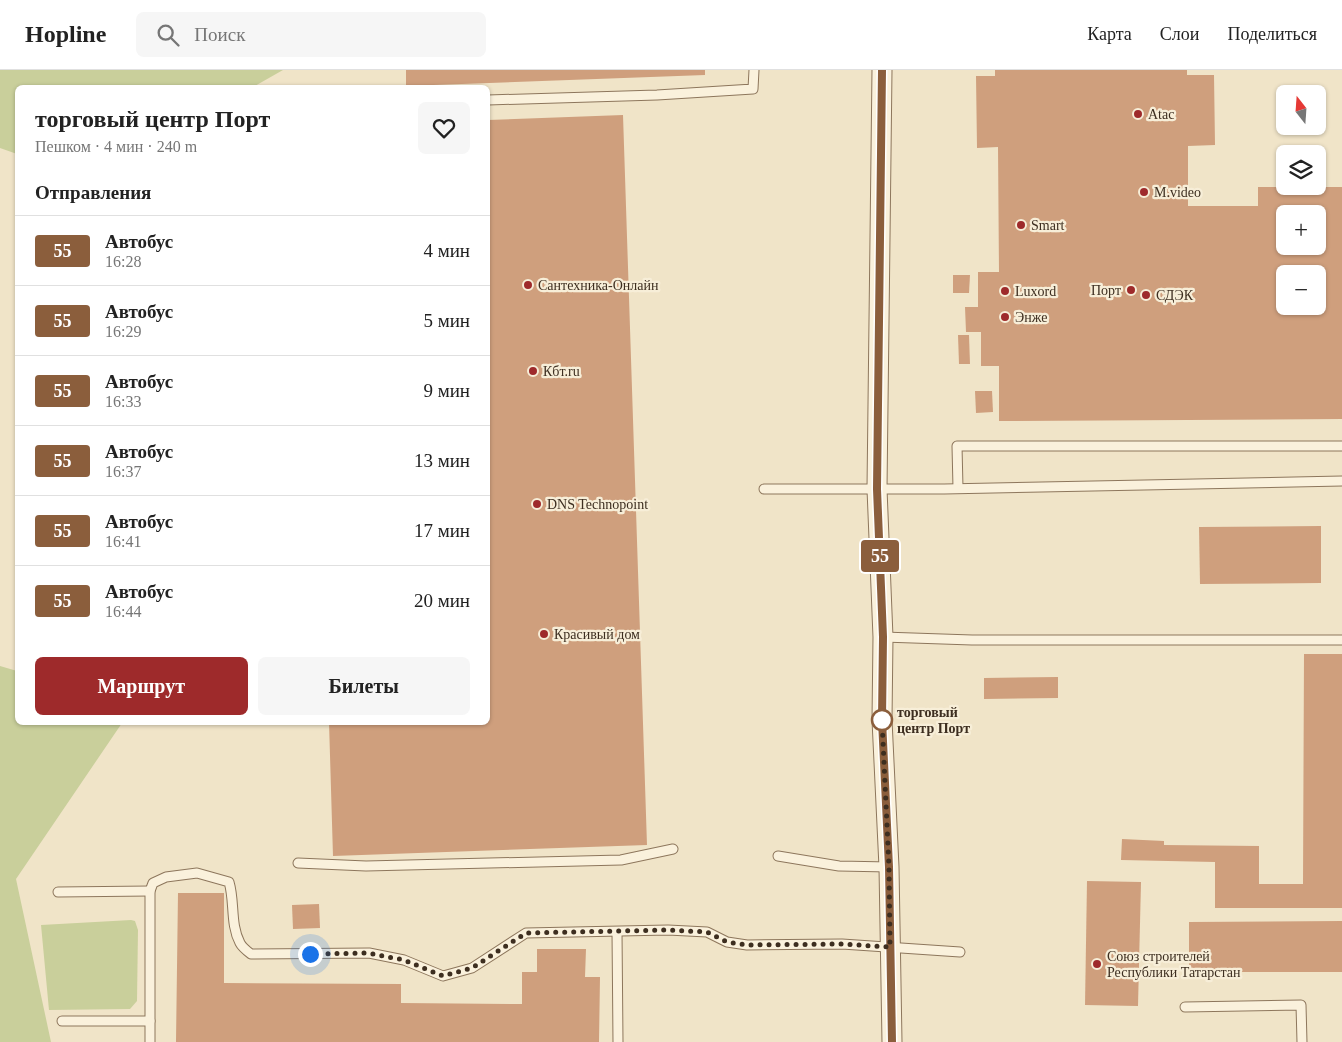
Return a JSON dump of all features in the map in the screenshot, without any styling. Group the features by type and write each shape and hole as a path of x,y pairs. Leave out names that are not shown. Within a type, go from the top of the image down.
{"street":[{"path":"882,70 877,489 883,637 882,720 889,867 892,1042"}],"lane":[{"path":"490,100 657,95 753,89 754,70"},
{"path":"958,488 957,446 1342,446"},
{"path":"764,489 958,488 1342,481"},
{"path":"883,637 972,640 1342,640"},
{"path":"298,863 366,866 622,860 673,849"},
{"path":"778,856 840,866 889,867"},
{"path":"150,1042 150,890 154,883 166,877 197,874 229,882 233,895 234,921 240,944 251,954 368,953 404,960 443,976 472,968 526,933 668,930 707,932 727,942 747,945 842,944 960,952"},
{"path":"58,892 150,890"},
{"path":"617,932 618,1042"},
{"path":"1186,1007 1301,1005 1302,1042"},
{"path":"62,1021 150,1021"}],"green space":[{"path":"0,70 283,70 257,85 15,85 15,153 0,148"},
{"path":"0,666 15,670 15,725 121,725 16,879 51,1042 0,1042"},
{"path":"135,921 138,930 137,1001 130,1009 49,1010 41,925"}],"building":[{"path":"406,70 705,70 705,75 406,85"},
{"name":"Порт","path":"995,70 1187,70 1187,75 1214,75 1215,145 1188,146 1188,206 1258,206 1258,187 1276,187 1276,195 1326,195 1326,187 1342,187 1342,419 999,421 999,366 981,366 981,332 966,332 965,307 978,307 978,272 999,272 998,147 977,148 976,76 995,76"},
{"path":"623,115 647,845 333,856 329,725 490,725 490,120"},
{"path":"953,275 970,275 969,293 953,293"},
{"path":"958,335 969,335 970,364 959,364"},
{"path":"975,391 992,391 993,412 976,413"},
{"path":"1321,526 1321,583 1200,584 1199,527"},
{"path":"1304,654 1342,654 1342,908 1215,908 1215,862 1121,860 1122,839 1164,841 1164,845 1259,846 1259,884 1303,884"},
{"path":"1058,677 1058,698 984,699 984,678"},
{"path":"1087,881 1141,882 1138,1006 1085,1005"},
{"path":"178,893 224,893 224,983 401,984 401,1003 522,1004 522,972 537,972 537,949 586,949 585,977 600,977 599,1042 176,1042"},
{"path":"319,904 320,928 293,929 292,905"},
{"path":"1342,921 1342,972 1189,972 1189,922"}],"bus line":[{"name":"55","path":"882,70 877,489 883,637 882,720 889,867 892,1042"}],"place":[{"name":"Atac","path":"1138,114"},
{"name":"M.video","path":"1144,192"},
{"name":"Smart","path":"1021,225"},
{"name":"Сантехника-Онлайн","path":"528,285"},
{"name":"Порт","path":"1131,290"},
{"name":"Luxord","path":"1005,291"},
{"name":"СДЭК","path":"1146,295"},
{"name":"Энже","path":"1005,317"},
{"name":"Кбт.ru","path":"533,371"},
{"name":"DNS Technopoint","path":"537,504"},
{"name":"Красивый дом","path":"544,634"},
{"name":"торговый центр Порт","path":"882,720"},
{"name":"Союз строителей Республики Татарстан","path":"1097,964"}],"route":[{"path":"310,954 368,953 404,960 443,976 472,968 526,933 668,930 707,932 727,942 747,945 842,944 890,947 889,867 882,720"}]}
